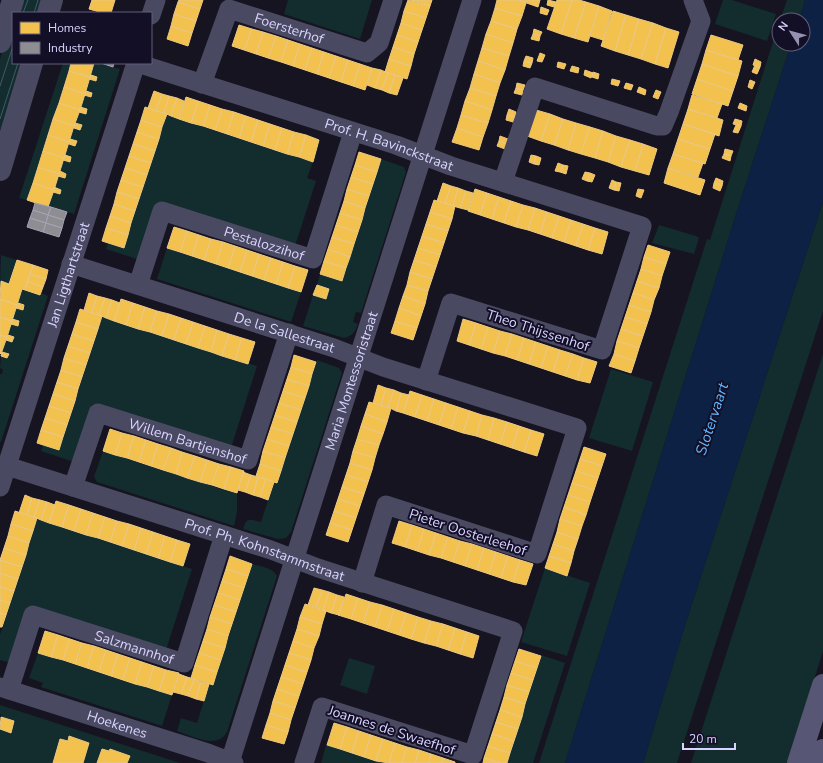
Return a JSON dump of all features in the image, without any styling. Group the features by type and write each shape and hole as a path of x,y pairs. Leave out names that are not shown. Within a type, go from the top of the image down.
{"main road":[{"path":"798,763 823,686"},
{"path":"819,763 823,750"}],"street":[{"path":"0,42 14,0"},
{"path":"48,12 52,0"},
{"path":"152,12 156,0"},
{"name":"Foersterhof","path":"202,84 229,9 366,53 379,42 393,0"},
{"name":"Maria Montessoristraat","path":"232,762 294,559 472,0"},
{"path":"503,182 535,87 656,126 663,126 701,21 693,0"},
{"path":"0,170 32,64"},
{"name":"Jan Ligthartstraat","path":"0,487 136,64"},
{"name":"Prof. H. Bavinckstraat","path":"139,64 642,226"},
{"name":"Pestalozzihof","path":"138,286 162,211 312,259 353,132"},
{"name":"Theo Thijssenhof","path":"426,381 451,303 602,350 642,226"},
{"name":"De la Sallestraat","path":"71,264 289,333 426,381 577,428 573,440"},
{"name":"Willem Bartjenshof","path":"73,487 98,413 248,460 289,333"},
{"name":"Pieter Oosterleehof","path":"362,582 386,505 537,554 573,440"},
{"name":"Prof. Ph. Kohnstammstraat","path":"7,466 224,535 513,631 510,641"},
{"name":"Salzmannhof","path":"5,688 33,615 184,663 224,535"},
{"name":"Joannes de Swaefhof","path":"304,763 322,707 473,755 510,641"},
{"name":"Hoekenes","path":"5,688 232,762"}],"green space":[{"path":"19,0 47,0 42,12 15,12"},
{"path":"288,0 372,0 360,39 284,14"},
{"path":"723,0 732,0 771,12 771,29 767,41 715,24"},
{"path":"787,0 805,0 801,12 783,12"},
{"path":"12,21 12,64 27,64 0,155 0,59"},
{"path":"771,48 771,52 788,52 738,208 565,763 539,763 707,239 710,240"},
{"path":"63,64 71,64 27,200 19,198"},
{"path":"94,64 104,64 120,69 74,214 49,206 53,192 59,194 61,190 54,187 58,176 65,178 66,174 60,171 63,160 70,162 71,158 65,155 69,144 75,146 76,141 70,139 74,128 80,130 82,126 75,123 79,112 87,109 80,107 84,95 90,97 92,93 86,91 89,79 96,81 97,77 91,75"},
{"path":"166,115 313,162 307,178 316,181 295,246 158,202 140,260 106,249 108,243 124,247"},
{"path":"381,159 404,167 406,172 361,313 356,312 353,322 358,324 356,329 352,335 344,338 303,326 313,295 329,289 317,285 320,274 342,281"},
{"path":"823,202 823,311 677,763 643,763 686,622"},
{"path":"659,225 699,238 694,254 652,243"},
{"path":"167,248 301,292 291,322 157,279"},
{"path":"1,255 17,260 9,284 1,282 0,285"},
{"path":"22,289 48,296 0,442 0,374 2,374 3,370 0,368 1,356 7,358 8,353 2,352 6,340 12,342 14,338 8,335 11,324 18,326 19,322 12,319 16,308 23,310 24,305 18,303"},
{"path":"102,317 257,366 231,448 93,404 74,462 41,451 43,445 59,450"},
{"path":"823,354 823,651 788,763 691,763"},
{"path":"317,360 339,368 342,373 291,532 286,538 278,539 243,529 246,522 249,520 261,522 274,482 277,483"},
{"path":"611,369 653,382 632,451 589,438"},
{"path":"103,451 237,494 237,512 234,526 97,482 94,477"},
{"path":"37,519 192,569 166,650 29,607 11,663 0,660 0,635"},
{"path":"252,564 270,569 277,576 227,732 223,737 211,741 177,731 181,718 197,723 209,684 213,685"},
{"path":"545,568 590,583 567,656 521,642"},
{"path":"38,653 172,695 162,726 41,687 43,683 29,678"},
{"path":"541,655 565,663 533,763 507,763"},
{"path":"349,658 375,666 367,694 340,685"},
{"path":"0,705 180,763 127,763 130,756 110,749 109,751 102,749 97,763 83,763 89,743 69,736 68,741 60,739 53,763 0,763 0,729 11,733 14,722 1,717"},
{"path":"326,745 384,763 321,763"}],"water":[{"name":"Slotervaart","path":"805,0 823,0 823,202 686,622 643,763 565,763 738,208 788,52 811,52 811,12 801,12"}],"building: Homes":[{"path":"92,0 115,0 111,12 100,12 89,9"},
{"path":"179,0 203,0 200,9 178,2"},
{"path":"408,0 430,6 426,18 404,11"},
{"path":"411,0 432,0 430,6"},
{"path":"497,0 518,0 526,3 522,16 495,8"},
{"path":"518,0 540,0 538,7"},
{"path":"548,0 556,2 554,7 547,5"},
{"path":"557,0 572,0 561,34 547,29"},
{"path":"572,0 586,2 574,38 561,34"},
{"path":"178,2 200,9 196,21 174,14"},
{"path":"586,2 599,6 588,42 574,38"},
{"path":"599,6 612,11 603,40 590,36"},
{"path":"541,7 549,10 547,15 540,13"},
{"path":"495,8 522,16 517,29 491,21"},
{"path":"404,11 426,18 422,30 401,23"},
{"path":"613,11 626,15 615,51 601,46"},
{"path":"174,14 196,21 192,33 171,26"},
{"path":"626,15 639,19 628,55 615,51"},
{"path":"639,19 653,23 641,59 628,55"},
{"path":"491,21 517,29 513,43 486,34"},
{"path":"401,23 422,30 418,42 397,35"},
{"path":"653,23 666,28 655,64 641,59"},
{"path":"239,25 252,29 244,50 232,46"},
{"path":"171,26 192,33 188,46 167,39"},
{"path":"666,28 679,32 668,68 655,64"},
{"path":"252,29 263,32 256,54 244,50"},
{"path":"534,29 542,32 540,36 533,34"},
{"path":"263,32 276,36 268,58 256,54"},
{"path":"486,34 513,43 509,56 482,48"},
{"path":"533,34 540,36 539,41 531,39"},
{"path":"397,35 418,42 414,54 393,47"},
{"path":"711,35 743,45 738,60 706,50"},
{"path":"276,36 288,40 281,62 268,58"},
{"path":"288,40 300,44 293,66 281,62"},
{"path":"300,44 312,48 305,70 293,66"},
{"path":"393,47 414,54 411,66 389,59"},
{"path":"312,48 324,52 317,74 305,70"},
{"path":"482,48 509,56 505,70 478,61"},
{"path":"706,50 742,61 738,76 702,64"},
{"path":"324,52 336,56 329,78 317,74"},
{"path":"540,53 545,55 542,62 537,61"},
{"path":"336,56 348,60 341,82 329,78"},
{"path":"526,56 533,58 532,63 524,61"},
{"path":"389,59 411,66 407,79 385,72"},
{"path":"755,59 761,62 760,67 753,65"},
{"path":"348,60 360,64 353,86 341,82"},
{"path":"478,61 505,70 500,83 474,74"},
{"path":"524,61 532,63 530,68 523,66"},
{"path":"558,62 566,64 564,69 557,67"},
{"path":"71,64 94,64 90,77 69,71"},
{"path":"360,64 372,68 365,90 353,86"},
{"path":"702,64 738,76 733,91 697,79"},
{"path":"755,65 760,67 757,74 752,72"},
{"path":"572,66 579,68 578,73 570,71"},
{"path":"372,68 381,70 375,88 367,85"},
{"path":"381,70 388,73 382,90 375,88"},
{"path":"585,70 593,73 591,78 584,75"},
{"path":"69,71 90,77 85,94 64,87"},
{"path":"593,72 599,74 598,79 592,77"},
{"path":"388,73 395,75 389,93 382,90"},
{"path":"474,74 500,83 496,96 470,88"},
{"path":"91,75 97,77 96,81 89,79"},
{"path":"395,75 403,78 397,95 389,93"},
{"path":"612,79 620,81 618,86 611,84"},
{"path":"697,79 733,91 728,106 692,94"},
{"path":"750,80 755,82 752,89 748,87"},
{"path":"517,83 525,85 523,90 516,88"},
{"path":"626,83 633,85 631,90 624,88"},
{"path":"64,87 85,94 80,110 59,103"},
{"path":"639,87 646,90 645,95 637,92"},
{"path":"470,88 496,96 492,110 465,101"},
{"path":"516,88 523,90 522,95 514,93"},
{"path":"656,90 661,92 658,99 653,97"},
{"path":"86,91 92,93 91,97 84,95"},
{"path":"154,91 162,94 156,111 148,108"},
{"path":"162,94 169,96 164,113 156,111"},
{"path":"692,95 722,104 717,118 688,109"},
{"path":"169,96 177,98 171,116 164,113"},
{"path":"186,97 198,101 191,123 179,119"},
{"path":"177,98 184,101 179,119 171,116"},
{"path":"198,101 210,105 203,126 191,123"},
{"path":"465,101 492,110 488,123 461,115"},
{"path":"59,103 80,110 74,126 53,119"},
{"path":"740,103 747,106 746,111 738,108"},
{"path":"210,105 222,109 215,130 203,126"},
{"path":"80,107 87,109 86,114 79,112"},
{"path":"145,107 167,114 162,127 141,120"},
{"path":"222,109 234,112 227,134 215,130"},
{"path":"509,109 516,112 515,117 507,115"},
{"path":"688,109 723,120 719,136 683,124"},
{"path":"536,110 550,114 541,141 527,136"},
{"path":"234,112 246,116 239,138 227,134"},
{"path":"550,114 563,119 554,145 541,141"},
{"path":"461,115 488,123 483,137 457,128"},
{"path":"507,115 515,117 513,122 506,120"},
{"path":"246,116 258,120 251,142 239,138"},
{"path":"53,119 74,126 69,142 48,135"},
{"path":"563,119 576,123 568,150 554,145"},
{"path":"735,119 742,121 741,126 733,124"},
{"path":"141,120 162,127 159,139 137,132"},
{"path":"258,120 270,124 263,146 251,142"},
{"path":"75,123 82,125 80,130 74,128"},
{"path":"576,123 590,127 581,154 568,150"},
{"path":"270,124 282,128 275,150 263,146"},
{"path":"683,124 715,134 710,149 678,139"},
{"path":"736,125 741,126 738,133 733,132"},
{"path":"590,127 603,131 595,158 581,154"},
{"path":"282,128 294,132 287,154 275,150"},
{"path":"457,128 483,137 479,150 452,142"},
{"path":"603,131 616,136 608,162 595,158"},
{"path":"137,132 159,139 155,151 133,144"},
{"path":"294,132 306,135 299,157 287,154"},
{"path":"48,135 69,142 64,158 43,151"},
{"path":"306,135 319,140 313,162 299,157"},
{"path":"500,136 508,139 506,144 499,141"},
{"path":"616,136 630,140 621,167 608,162"},
{"path":"70,139 77,141 75,146 69,144"},
{"path":"678,139 710,149 705,164 673,154"},
{"path":"630,140 643,144 635,171 621,167"},
{"path":"499,141 506,144 505,149 497,146"},
{"path":"133,144 155,151 151,163 129,156"},
{"path":"643,144 657,149 649,175 635,171"},
{"path":"725,149 733,151 731,156 724,154"},
{"path":"43,151 64,158 59,174 38,167"},
{"path":"359,152 381,159 377,172 355,165"},
{"path":"673,154 703,163 698,177 668,168"},
{"path":"724,154 731,156 730,161 722,158"},
{"path":"65,155 71,157 70,162 63,160"},
{"path":"531,155 536,156 534,164 529,162"},
{"path":"129,156 151,163 147,175 125,168"},
{"path":"536,156 541,158 539,165 534,164"},
{"path":"558,163 563,165 560,172 555,171"},
{"path":"355,165 377,172 373,184 351,177"},
{"path":"563,165 568,166 566,174 560,172"},
{"path":"38,167 59,174 54,190 33,183"},
{"path":"125,168 147,175 143,187 121,180"},
{"path":"668,168 705,180 700,195 664,183"},
{"path":"60,171 66,174 65,178 58,176"},
{"path":"585,172 590,173 587,181 582,179"},
{"path":"590,173 595,175 592,182 587,181"},
{"path":"351,177 373,184 369,196 347,189"},
{"path":"716,178 723,181 722,186 714,183"},
{"path":"121,180 143,187 139,199 117,192"},
{"path":"612,180 616,182 614,190 609,188"},
{"path":"616,182 621,183 619,191 614,190"},
{"path":"33,183 54,190 48,207 27,200"},
{"path":"443,183 451,186 445,203 437,201"},
{"path":"714,183 722,186 720,191 713,188"},
{"path":"451,186 458,188 453,206 445,203"},
{"path":"54,187 61,190 60,194 53,192"},
{"path":"458,188 466,191 460,208 453,206"},
{"path":"347,189 369,196 365,208 344,201"},
{"path":"475,189 487,193 480,215 468,211"},
{"path":"638,189 644,190 641,198 636,196"},
{"path":"466,191 473,193 468,210 460,208"},
{"path":"117,192 139,199 135,211 114,204"},
{"path":"487,193 499,197 492,219 480,215"},
{"path":"499,197 511,201 504,223 492,219"},
{"path":"434,200 455,206 452,219 430,212"},
{"path":"344,201 365,208 362,220 340,213"},
{"path":"511,201 523,205 516,227 504,223"},
{"path":"114,204 135,211 131,223 110,216"},
{"path":"523,205 535,208 528,230 516,227"},
{"path":"535,208 547,212 540,234 528,230"},
{"path":"430,212 452,219 448,231 426,224"},
{"path":"547,212 559,216 552,238 540,234"},
{"path":"340,213 362,220 358,232 336,225"},
{"path":"110,216 131,223 128,235 106,228"},
{"path":"559,216 571,220 564,242 552,238"},
{"path":"571,220 583,224 576,246 564,242"},
{"path":"426,224 448,231 444,243 422,236"},
{"path":"583,224 595,228 588,250 576,246"},
{"path":"336,225 358,232 354,244 332,237"},
{"path":"174,227 187,231 180,252 167,248"},
{"path":"106,228 128,235 124,248 102,241"},
{"path":"595,228 608,232 602,254 588,250"},
{"path":"187,231 199,235 192,256 180,252"},
{"path":"199,235 211,239 204,260 192,256"},
{"path":"422,236 444,243 440,255 418,248"},
{"path":"332,237 354,244 350,257 328,249"},
{"path":"211,239 223,242 216,264 204,260"},
{"path":"223,242 235,246 228,268 216,264"},
{"path":"648,245 670,252 666,264 644,257"},
{"path":"235,246 247,250 240,272 228,268"},
{"path":"418,248 440,255 436,267 414,260"},
{"path":"328,249 350,257 346,268 324,261"},
{"path":"247,250 259,254 252,276 240,272"},
{"path":"259,254 271,258 264,280 252,276"},
{"path":"644,257 666,264 662,276 641,269"},
{"path":"271,258 283,262 276,284 264,280"},
{"path":"17,260 33,265 25,290 22,289 17,305 0,299 1,281 9,284"},
{"path":"414,260 436,267 432,279 410,272"},
{"path":"324,261 346,268 342,281 320,274"},
{"path":"283,262 295,266 288,288 276,284"},
{"path":"33,265 48,270 46,279 30,274"},
{"path":"295,266 308,270 301,292 288,288"},
{"path":"641,269 662,276 659,288 637,281"},
{"path":"410,272 432,279 428,291 407,285"},
{"path":"30,274 46,279 43,287 27,281"},
{"path":"27,281 43,287 40,295 25,290"},
{"path":"637,281 659,288 654,300 633,293"},
{"path":"317,285 329,289 326,299 313,295"},
{"path":"407,285 428,291 425,304 403,296"},
{"path":"89,293 97,296 92,313 84,310"},
{"path":"633,293 654,300 651,312 629,305"},
{"path":"97,296 105,298 99,315 92,313"},
{"path":"403,296 425,304 421,316 399,308"},
{"path":"105,298 112,300 106,318 99,315"},
{"path":"0,299 17,305 12,321 0,317"},
{"path":"121,299 133,303 126,325 114,321"},
{"path":"112,300 120,303 114,321 106,318"},
{"path":"18,303 24,305 23,310 16,308"},
{"path":"133,303 145,307 138,329 126,325"},
{"path":"629,305 651,312 647,324 625,317"},
{"path":"145,307 157,311 150,332 138,329"},
{"path":"399,308 421,316 417,328 395,321"},
{"path":"80,309 102,316 98,329 76,322"},
{"path":"157,311 169,314 162,336 150,332"},
{"path":"169,314 181,318 174,340 162,336"},
{"path":"0,317 12,321 7,337 0,335"},
{"path":"625,317 647,324 643,336 621,329"},
{"path":"181,318 193,322 186,344 174,340"},
{"path":"12,319 19,321 18,326 11,324"},
{"path":"463,319 476,323 469,345 457,341"},
{"path":"395,321 417,328 413,340 391,333"},
{"path":"76,322 98,329 94,341 72,334"},
{"path":"193,322 205,326 198,348 186,344"},
{"path":"476,323 488,327 481,349 469,345"},
{"path":"205,326 217,330 211,352 198,348"},
{"path":"488,327 500,331 493,353 481,349"},
{"path":"621,329 643,336 639,348 617,341"},
{"path":"217,330 229,334 222,356 211,352"},
{"path":"500,331 512,334 505,356 493,353"},
{"path":"72,334 94,341 90,353 68,346"},
{"path":"229,334 242,338 235,360 222,356"},
{"path":"512,334 524,338 517,360 505,356"},
{"path":"0,335 7,337 1,354 0,353"},
{"path":"8,335 14,337 12,342 6,340"},
{"path":"242,338 255,342 248,364 235,360"},
{"path":"524,338 536,342 529,364 517,360"},
{"path":"617,341 639,348 635,361 614,354"},
{"path":"536,342 548,346 541,368 529,364"},
{"path":"68,346 90,353 86,365 64,358"},
{"path":"548,346 560,350 553,372 541,368"},
{"path":"560,350 573,354 565,376 553,372"},
{"path":"2,352 9,354 7,358 1,356"},
{"path":"573,354 584,358 577,380 565,376"},
{"path":"614,354 635,361 631,373 609,366"},
{"path":"294,355 316,362 312,374 291,367"},
{"path":"64,358 86,365 82,377 61,370"},
{"path":"584,358 597,362 590,383 577,380"},
{"path":"291,367 312,374 309,386 287,379"},
{"path":"61,370 82,377 78,389 57,382"},
{"path":"287,379 309,386 305,398 283,391"},
{"path":"57,382 78,389 75,401 53,394"},
{"path":"378,385 386,388 381,405 373,403"},
{"path":"386,388 394,390 388,407 381,405"},
{"path":"394,390 401,393 396,411 388,407"},
{"path":"283,391 305,398 301,410 279,403"},
{"path":"410,391 422,395 415,417 403,413"},
{"path":"401,393 409,395 403,413 396,411"},
{"path":"53,394 75,401 71,413 49,406"},
{"path":"422,395 434,399 427,421 415,417"},
{"path":"434,399 446,403 439,425 427,421"},
{"path":"369,402 391,408 387,422 365,414"},
{"path":"279,403 301,410 297,422 275,415"},
{"path":"446,403 458,407 451,429 439,425"},
{"path":"49,406 71,413 67,425 45,418"},
{"path":"458,407 470,411 463,433 451,429"},
{"path":"470,411 482,415 476,436 463,433"},
{"path":"365,414 387,422 383,434 361,426"},
{"path":"275,415 297,422 293,434 271,427"},
{"path":"482,415 494,418 488,440 476,436"},
{"path":"45,418 67,425 63,437 41,430"},
{"path":"494,418 507,422 500,444 488,440"},
{"path":"507,422 519,426 512,448 500,444"},
{"path":"361,426 383,434 379,445 357,439"},
{"path":"519,426 531,430 524,452 512,448"},
{"path":"271,427 293,434 289,446 267,439"},
{"path":"110,429 122,433 115,455 103,451"},
{"path":"41,430 63,437 59,450 37,443"},
{"path":"531,430 544,434 537,456 524,452"},
{"path":"122,433 134,436 127,458 115,455"},
{"path":"134,436 146,440 139,462 127,458"},
{"path":"267,439 289,446 285,458 263,451"},
{"path":"357,439 379,445 375,458 353,451"},
{"path":"146,440 158,444 151,466 139,462"},
{"path":"158,444 171,448 163,470 151,466"},
{"path":"584,447 606,454 602,466 580,459"},
{"path":"171,448 182,452 176,474 163,470"},
{"path":"263,451 285,458 281,471 260,464"},
{"path":"353,451 375,458 372,470 350,463"},
{"path":"182,452 195,456 187,478 176,474"},
{"path":"195,456 207,460 200,482 187,478"},
{"path":"580,459 602,466 598,478 576,471"},
{"path":"207,460 219,464 212,485 200,482"},
{"path":"350,463 372,470 368,482 346,475"},
{"path":"219,464 231,467 224,489 212,485"},
{"path":"260,464 281,471 277,483 256,476"},
{"path":"231,467 244,471 237,493 224,489"},
{"path":"576,471 598,478 594,490 572,483"},
{"path":"243,472 251,475 245,492 238,490"},
{"path":"251,475 258,477 253,495 245,492"},
{"path":"346,475 368,482 364,494 342,487"},
{"path":"258,477 266,479 260,497 253,495"},
{"path":"266,479 274,482 268,500 260,497"},
{"path":"572,483 594,490 590,502 568,495"},
{"path":"342,487 364,494 360,506 338,499"},
{"path":"25,495 32,498 27,515 19,513"},
{"path":"568,495 590,502 586,515 564,507"},
{"path":"32,498 40,500 34,517 27,515"},
{"path":"338,499 360,506 356,518 334,511"},
{"path":"40,500 47,502 41,520 34,517"},
{"path":"56,501 69,505 62,527 49,523"},
{"path":"47,502 55,505 49,523 41,520"},
{"path":"69,505 81,509 74,531 62,527"},
{"path":"564,507 586,515 582,526 560,519"},
{"path":"81,509 93,513 86,535 74,531"},
{"path":"15,511 37,518 33,531 11,524"},
{"path":"334,511 356,518 352,530 330,523"},
{"path":"93,513 105,517 98,538 86,535"},
{"path":"105,517 117,521 110,542 98,538"},
{"path":"560,519 582,526 578,539 557,532"},
{"path":"117,521 129,524 122,546 110,542"},
{"path":"399,521 412,525 405,547 392,543"},
{"path":"330,523 352,530 348,542 326,535"},
{"path":"11,524 33,531 29,543 8,536"},
{"path":"129,524 141,528 134,550 122,546"},
{"path":"412,525 424,529 417,551 405,547"},
{"path":"141,528 153,532 146,554 134,550"},
{"path":"424,529 436,533 429,555 417,551"},
{"path":"153,532 165,536 158,558 146,554"},
{"path":"557,532 578,539 574,551 553,544"},
{"path":"436,533 448,537 441,558 429,555"},
{"path":"8,536 29,543 26,555 4,548"},
{"path":"165,536 177,540 170,562 158,558"},
{"path":"448,537 460,541 453,562 441,558"},
{"path":"177,540 190,544 183,566 170,562"},
{"path":"460,541 472,544 465,566 453,562"},
{"path":"472,544 484,548 477,570 465,566"},
{"path":"553,544 574,551 571,563 549,556"},
{"path":"4,548 26,555 22,567 0,560"},
{"path":"484,548 496,552 489,574 477,570"},
{"path":"496,552 508,556 501,578 489,574"},
{"path":"230,556 252,564 248,576 226,569"},
{"path":"508,556 520,560 513,582 501,578"},
{"path":"549,556 571,563 567,576 545,568"},
{"path":"0,560 22,567 18,579 0,573"},
{"path":"520,560 533,564 526,585 513,582"},
{"path":"226,569 248,576 244,588 222,581"},
{"path":"0,573 18,579 14,591 0,587"},
{"path":"222,581 244,588 240,600 218,593"},
{"path":"0,587 14,591 10,603 0,600"},
{"path":"314,588 322,590 316,607 308,605"},
{"path":"322,590 329,592 323,610 316,607"},
{"path":"329,592 337,595 331,613 323,610"},
{"path":"218,593 240,600 236,612 214,605"},
{"path":"346,594 358,598 351,619 338,615"},
{"path":"337,595 344,597 339,615 331,613"},
{"path":"358,598 370,602 363,623 351,619"},
{"path":"0,600 10,603 6,615 0,613"},
{"path":"370,602 382,605 375,627 363,623"},
{"path":"305,604 326,611 322,624 300,617"},
{"path":"214,605 236,612 232,624 210,617"},
{"path":"382,605 394,609 387,631 375,627"},
{"path":"394,609 406,613 399,635 387,631"},
{"path":"0,613 6,615 2,627 0,627"},
{"path":"406,613 418,617 411,639 399,635"},
{"path":"210,617 232,624 228,636 207,629"},
{"path":"300,617 322,624 319,636 297,629"},
{"path":"418,617 431,621 424,643 411,639"},
{"path":"431,621 443,624 436,646 424,643"},
{"path":"443,624 455,628 448,650 436,646"},
{"path":"455,628 467,632 460,654 448,650"},
{"path":"207,629 228,636 225,648 203,641"},
{"path":"297,629 319,636 314,648 293,641"},
{"path":"45,631 58,635 51,657 38,653"},
{"path":"467,632 479,636 473,658 460,654"},
{"path":"58,635 70,639 63,660 51,657"},
{"path":"70,639 82,643 75,664 63,660"},
{"path":"203,641 225,648 221,660 199,653"},
{"path":"293,641 314,648 311,660 289,653"},
{"path":"82,643 94,646 87,668 75,664"},
{"path":"94,646 106,650 99,672 87,668"},
{"path":"519,649 541,656 537,668 515,661"},
{"path":"106,650 118,654 111,676 99,672"},
{"path":"199,653 221,660 217,672 195,665"},
{"path":"289,653 311,660 307,672 285,665"},
{"path":"118,654 130,658 123,680 111,676"},
{"path":"130,658 142,662 135,684 123,680"},
{"path":"515,661 537,668 533,680 511,673"},
{"path":"142,662 154,666 147,687 135,684"},
{"path":"195,665 217,672 213,685 191,678"},
{"path":"285,665 307,672 303,684 281,677"},
{"path":"154,666 166,670 159,691 147,687"},
{"path":"166,670 179,673 172,695 159,691"},
{"path":"511,673 533,680 529,692 507,685"},
{"path":"179,674 187,677 181,694 173,692"},
{"path":"187,677 194,679 188,696 181,694"},
{"path":"281,677 303,684 299,696 277,689"},
{"path":"194,679 201,682 196,699 188,696"},
{"path":"201,682 209,684 204,701 196,699"},
{"path":"507,685 529,692 525,704 504,697"},
{"path":"277,689 299,696 295,708 273,701"},
{"path":"504,697 525,704 522,717 500,710"},
{"path":"273,701 295,708 291,720 270,713"},
{"path":"500,710 522,717 518,729 496,722"},
{"path":"270,713 291,720 288,732 266,725"},
{"path":"1,717 14,721 11,733 0,729"},
{"path":"496,722 518,729 514,741 492,734"},
{"path":"334,723 347,727 340,749 327,745"},
{"path":"266,725 288,732 284,744 262,738"},
{"path":"347,727 359,731 352,753 340,749"},
{"path":"359,731 371,735 364,757 352,753"},
{"path":"492,734 514,741 510,753 488,746"},
{"path":"371,735 383,739 376,761 364,757"},
{"path":"69,736 89,743 83,763 53,763 60,739 68,741"},
{"path":"383,739 395,743 389,763 376,761"},
{"path":"395,743 407,747 402,763 389,763"},
{"path":"488,746 510,753 507,763 500,763 484,758"},
{"path":"407,747 419,750 415,763 402,763"},
{"path":"102,749 109,751 110,749 130,756 127,763 97,763"},
{"path":"419,750 431,754 429,763 415,763"},
{"path":"431,754 443,758 442,763 429,763"},
{"path":"443,758 455,762 455,763 442,763"},
{"path":"484,758 500,763 483,763"}],"building: Industry":[{"path":"104,64 114,64 113,67"},
{"path":"35,203 51,207 48,215 33,210"},
{"path":"51,207 67,212 64,220 48,215"},
{"path":"33,210 48,215 46,223 30,218"},
{"path":"48,215 64,220 62,228 46,223"},
{"path":"30,218 46,223 43,232 27,227"},
{"path":"46,223 62,228 59,237 43,232"}],"tram line":[{"path":"23,12 28,0"},
{"path":"34,12 38,0"},
{"path":"0,86 12,49"},
{"path":"0,119 18,64"}]}
